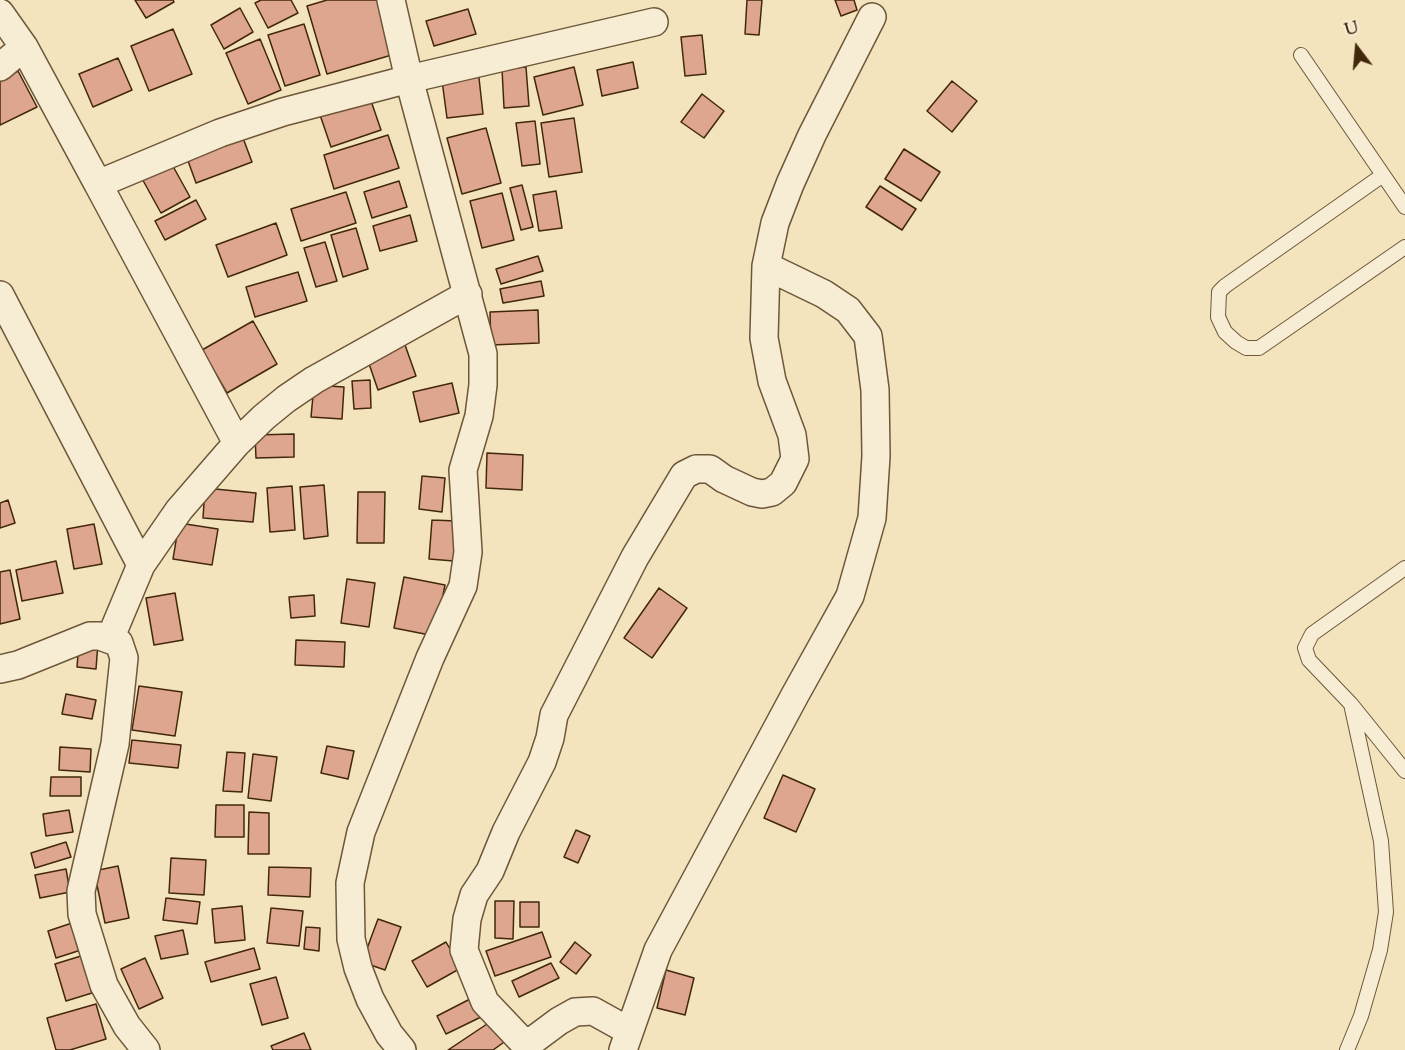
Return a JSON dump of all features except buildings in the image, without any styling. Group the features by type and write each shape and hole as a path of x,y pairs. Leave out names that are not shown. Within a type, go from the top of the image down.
{"street":[{"path":"391,0 409,79 483,354 483,385 479,416 462,470 468,552 463,586 426,668 362,832 350,883 351,939 358,968 370,999 389,1034 402,1050"},
{"path":"0,12 24,46 237,443"},
{"path":"766,266 824,294 848,310 868,336 876,390 876,456 872,518 850,596 658,950 626,1040 593,1011 575,1012 532,1041 521,1040 485,1002 464,950 467,919 474,895 490,872 506,832 542,762 550,738 554,715 635,557 684,475 696,469 710,469 724,479 752,492 762,494 772,492 783,483 795,459 792,435 772,381 764,338 766,266 774,222 790,184 812,135 872,17"},
{"path":"98,184 220,133 283,112 409,79 654,22"},
{"path":"0,67 24,46"},
{"path":"110,639 141,565 179,510 237,443 264,417 304,386 468,294"},
{"path":"0,295 141,565"},
{"path":"0,669 18,665 90,636 110,639 119,644 124,658 115,744 81,891 82,914 104,985 126,1026 146,1050"}],"lane":[{"path":"1301,55 1405,207"},
{"path":"1383,175 1225,286 1219,292 1218,317 1225,332 1236,342 1246,348 1259,348 1405,247"},
{"path":"1405,568 1312,634 1305,648 1309,660 1351,704 1405,771"},
{"path":"1347,1050 1361,1016 1380,950 1386,912 1381,841 1351,704"}]}
